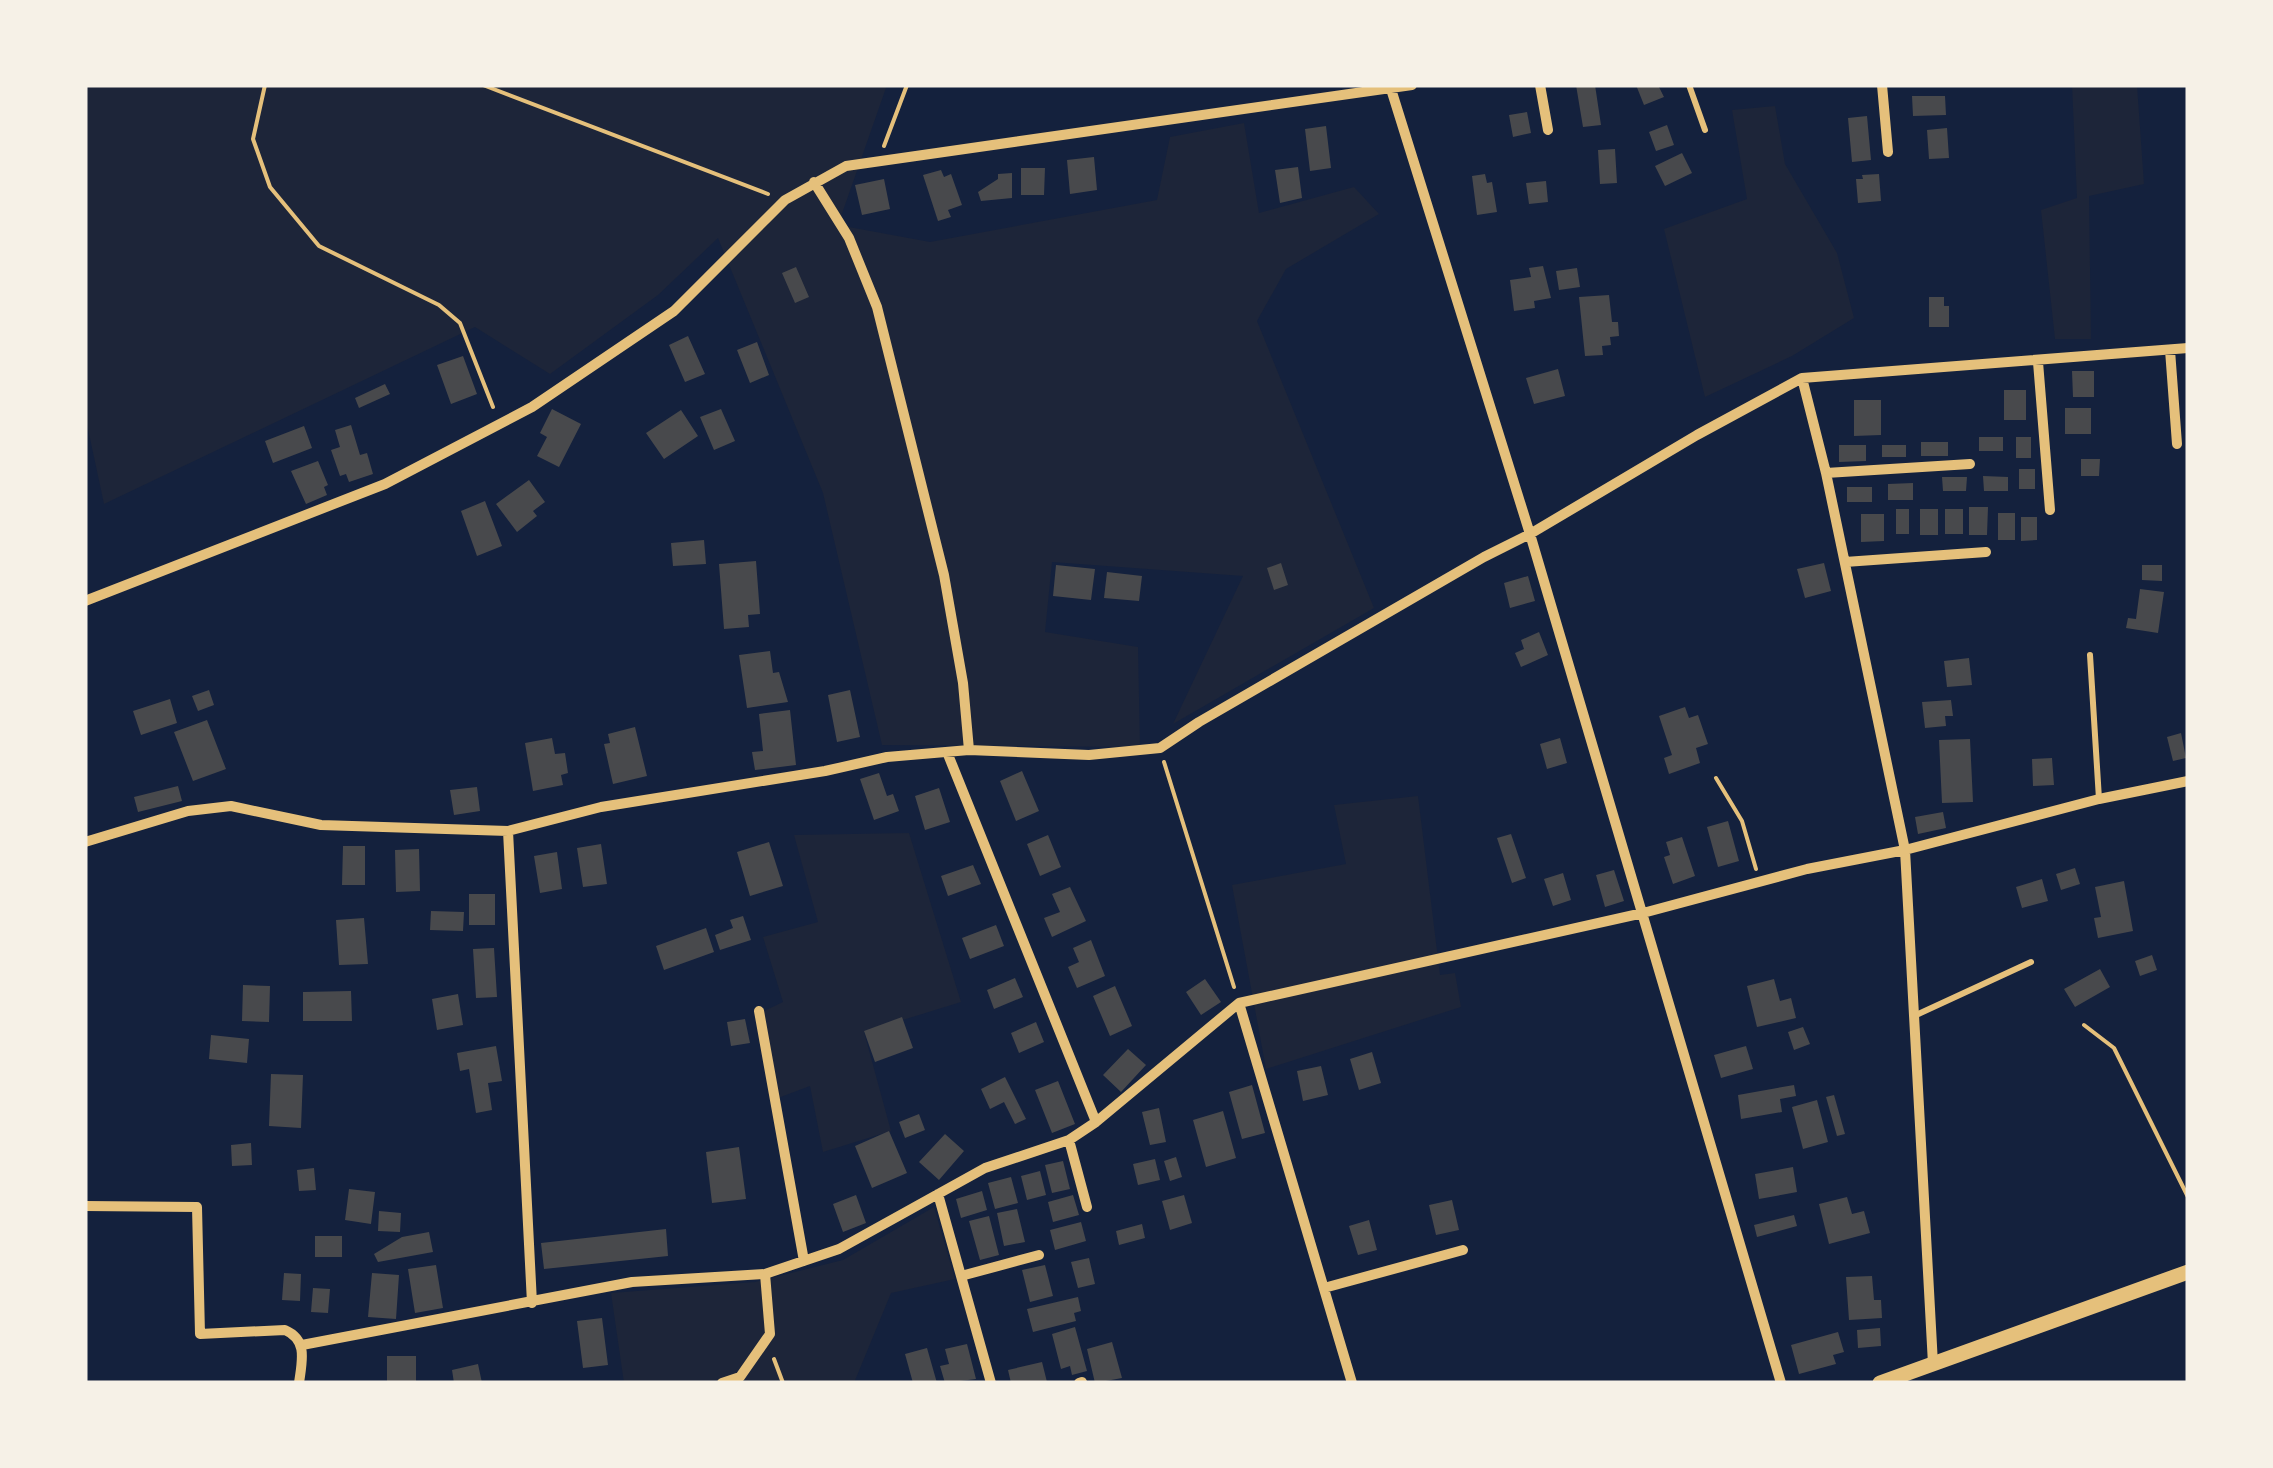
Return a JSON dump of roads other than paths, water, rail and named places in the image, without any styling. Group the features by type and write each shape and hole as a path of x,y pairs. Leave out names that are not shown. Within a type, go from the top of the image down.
{"street":[{"path":"85,601 385,484 532,407 674,311 785,200 846,166 1412,85"},
{"path":"1540,85 1548,130"},
{"path":"1882,85 1888,152"},
{"path":"1391,88 1530,534 1781,1383"},
{"path":"814,182 849,238 876,308 944,575 964,683 969,750"},
{"path":"85,842 188,811 230,806 321,826 508,831 602,807 825,771 887,757 969,750 1088,756 1160,748 1468,566 1802,378 2188,348"},
{"path":"2170,350 2177,444"},
{"path":"2038,362 2050,510"},
{"path":"1802,378 1906,850 1933,1364"},
{"path":"1826,473 1970,464"},
{"path":"1845,562 1986,552"},
{"path":"947,752 1096,1122"},
{"path":"302,1345 632,1282 766,1274 840,1249 984,1168 1070,1140 1239,1003 1643,912 2188,781"},
{"path":"508,831 532,1304"},
{"path":"1239,1003 1352,1383"},
{"path":"759,1011 804,1261"},
{"path":"1070,1140 1087,1207"},
{"path":"938,1194 991,1383"},
{"path":"85,1206 197,1207 200,1334 285,1330 297,1335 302,1345 299,1383"},
{"path":"1324,1288 1462,1250"},
{"path":"961,1276 1039,1255"},
{"path":"1880,1383 2188,1272"},
{"path":"722,1383 740,1377 770,1334 766,1274"}],"lane":[{"path":"1690,85 1705,130"},
{"path":"2090,655 2099,800"},
{"path":"1913,1017 2031,962"}]}
